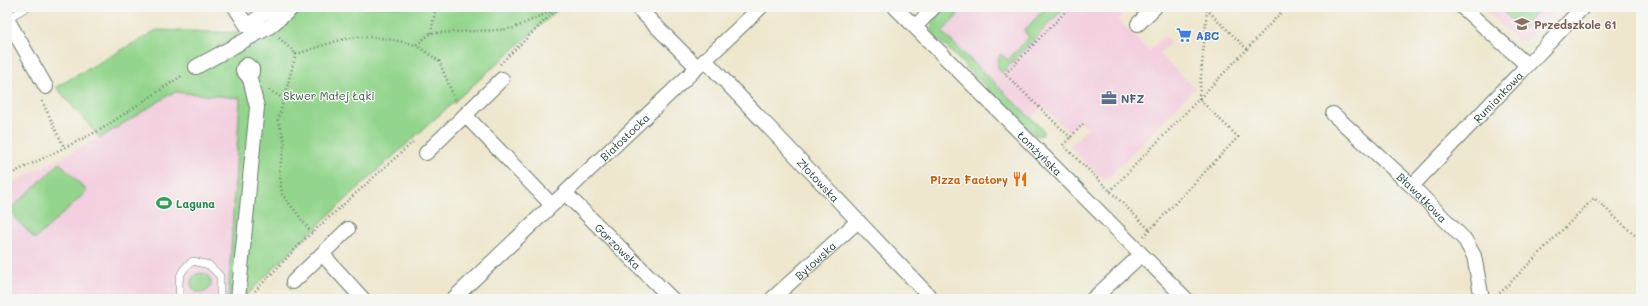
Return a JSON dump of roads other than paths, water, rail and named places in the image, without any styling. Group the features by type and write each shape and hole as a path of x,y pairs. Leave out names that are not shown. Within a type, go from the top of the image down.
{"street":[{"path":"235,7 247,26 272,7"},
{"path":"196,67 269,27 293,7"},
{"path":"637,7 701,64"},
{"name":"Białostocka","path":"453,299 761,7"},
{"name":"Łomżyńska","path":"895,7 1186,299"},
{"path":"915,27 934,7"},
{"path":"1138,24 1155,7"},
{"path":"1462,7 1527,65"},
{"name":"Rumiankowa","path":"1412,186 1583,7"},
{"path":"7,19 42,92"},
{"path":"238,299 258,107 247,70 244,41"},
{"name":"Złotowska","path":"701,64 858,221 932,299"},
{"path":"426,153 502,80"},
{"name":"Bławatkowa","path":"1333,114 1412,186 1465,240 1474,256 1482,299"},
{"path":"465,115 552,205"},
{"name":"Gorzowska","path":"565,193 672,299"},
{"name":"Bytowska","path":"772,299 858,221"},
{"path":"293,282 348,229"},
{"path":"322,254 363,299"},
{"path":"1093,299 1141,254"}],"lane":[{"path":"7,19 27,7"},
{"path":"180,299 178,281 184,267 194,261 209,265 220,276 220,299"}],"place":[{"name":"Przedszkole 61","path":"1522,24"},
{"name":"ABC","path":"1184,35"},
{"name":"NFZ","path":"1109,98"},
{"name":"Pizza Factory","path":"1020,179"},
{"name":"Laguna","path":"164,203"}],"park label":[{"name":"Skwer Małej Łąki","path":"329,95"}]}
